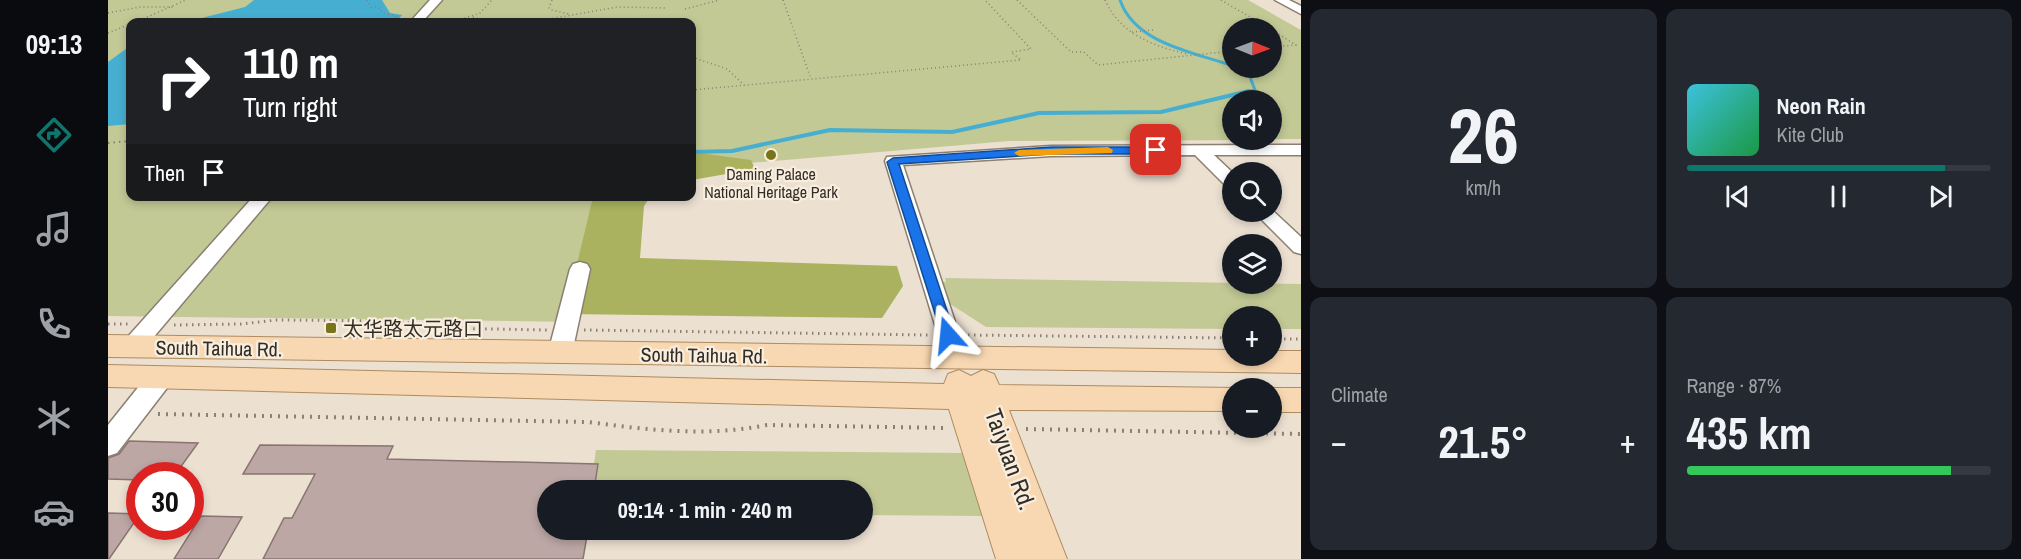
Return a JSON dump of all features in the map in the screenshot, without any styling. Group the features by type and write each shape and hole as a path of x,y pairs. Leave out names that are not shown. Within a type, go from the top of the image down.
{"main road":[{"name":"South Taihua Rd.","path":"121,346 562,341 959,350 1301,362"},
{"name":"Taiyuan Rd.","path":"959,350 986,429 1048,559"},
{"name":"South Taihua Rd.","path":"108,376 974,397 1222,399"},
{"path":"1282,400 1301,400"},
{"name":"Taiyuan Rd.","path":"986,429 1015,559"}],"street":[{"path":"420,18 436,0"},
{"path":"1281,0 1301,11"},
{"path":"1293,0 1301,4"},
{"path":"1198,150 1222,173"},
{"path":"959,350 893,162 1051,151 1301,150"},
{"path":"121,346 152,325 260,201"},
{"path":"1274,222 1301,248"},
{"path":"562,341 580,269"},
{"path":"108,445 161,377"}],"path":[{"path":"146,18 173,8 186,0"},
{"path":"367,0 372,7 378,7 383,13 397,18"},
{"path":"468,18 485,10 492,0"},
{"path":"552,0 550,10 575,15"},
{"path":"685,9 720,0"},
{"path":"783,0 811,79"},
{"path":"696,90 1021,60 1011,51 1031,49 985,0"},
{"path":"1017,0 1071,52 1084,52 1098,65 1222,52"},
{"path":"1105,0 1107,8 1118,24 1156,45 1191,55"},
{"path":"1221,0 1251,18"},
{"path":"557,18 627,6 650,5 668,8"},
{"path":"108,13 140,7 173,8"},
{"path":"108,33 126,26"},
{"path":"1132,32 1154,30"},
{"path":"1282,36 1296,45 1282,46"},
{"path":"696,58 723,66 740,78 744,85"},
{"path":"108,143 126,141"},
{"path":"108,324 241,324 277,320 398,321 437,328 562,341 959,350 1222,338"},
{"path":"1282,339 1301,339"},
{"path":"133,414 588,422 653,431 741,432 767,425 1301,434"}],"green space":[{"name":"Daming Palace National Heritage Park","path":"108,0 1248,0 1280,18 1222,18 1222,78 1282,78 1282,19 1301,30 1301,139 1282,139 1282,90 1222,90 1222,140 1009,141 696,168 696,18 126,18 126,201 611,201 579,322 108,316"},
{"path":"696,153 751,160 755,169 696,179"},
{"path":"592,201 647,201 644,206 640,258 897,266 903,286 882,318 565,314"},
{"path":"945,278 1222,283 1222,294 1282,294 1282,284 1301,284 1301,329 1282,329 1282,306 1222,306 1222,329 986,327 941,298 935,282 946,282"},
{"path":"596,450 965,453 985,516 873,515 873,480 592,480"}],"water":[{"path":"254,0 382,0 390,13 402,15 399,18 202,18 245,7"},
{"path":"126,49 126,124 108,126 108,62"}],"building":[{"path":"129,441 198,443 184,462 126,462 126,480 108,479 108,458 119,454"},
{"path":"260,445 393,446 387,459 598,464 596,480 537,480 537,540 586,540 583,559 263,559 284,518 292,518 315,474 243,474"},
{"path":"108,513 126,514 126,534 108,559"},
{"path":"204,516 242,517 218,559 174,559 186,540 204,540"}],"waterway":[{"path":"1120,0 1138,27 1152,37 1184,51 1222,63"},
{"path":"1250,78 1255,90"},
{"path":"696,152 732,151 830,130 952,132 1039,113 1161,112 1222,97"}],"slow traffic":[{"path":"1019,153 1108,150"}],"place":[{"name":"Daming Palace National Heritage Park","path":"771,155"},
{"name":"太华路太元路口","path":"331,328"}],"route":[{"path":"948,335 893,162 1051,151 1156,150"}]}
